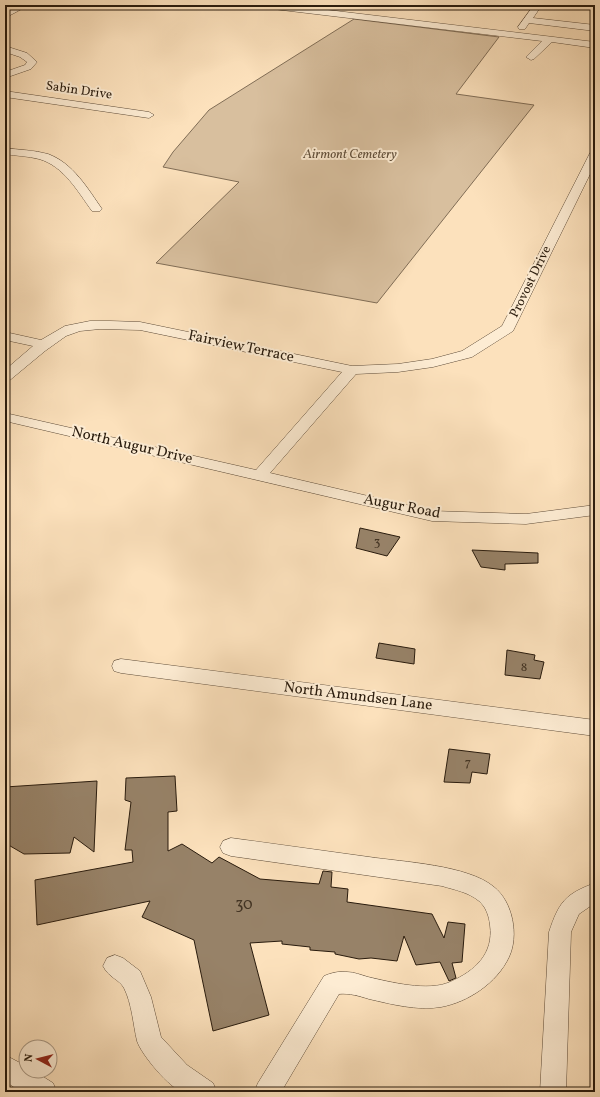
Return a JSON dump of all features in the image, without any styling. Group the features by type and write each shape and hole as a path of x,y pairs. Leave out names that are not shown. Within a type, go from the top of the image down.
{"street":[{"path":"5,15 25,5"},
{"path":"264,5 550,40 594,43"},
{"path":"337,14 343,5"},
{"path":"520,31 538,5"},
{"path":"528,20 595,28"},
{"path":"531,57 550,40"},
{"path":"5,49 22,54 32,62 28,66 5,75"},
{"name":"Sabin Drive","path":"5,94 149,115"},
{"path":"5,151 40,156 58,164 76,182 96,209"},
{"name":"Provost Drive","path":"352,370 398,368 433,364 467,354 508,328 595,153"},
{"name":"Fairview Terrace","path":"5,377 45,344 61,333 79,327 111,324 140,326 352,370"},
{"path":"5,336 45,344"},
{"path":"259,476 352,370"},
{"name":"North Augur Drive","path":"5,417 259,476"},
{"name":"Augur Road","path":"259,476 432,516 526,520 595,510"},
{"name":"North Amundsen Lane","path":"121,666 595,728"},
{"path":"231,847 442,877 482,890 494,903 501,919 503,939 496,961 482,975 466,986 440,996 413,996 345,981 332,984 268,1092"},
{"path":"553,1092 560,932 567,912 576,901 595,893"},
{"path":"115,966 132,979 139,997 150,1043 178,1074 204,1092"},
{"path":"5,1067 44,1092"}],"green space":[{"name":"Airmont Cemetery","path":"354,19 499,37 456,94 534,105 377,303 156,263 239,182 163,167 173,152 209,110"}],"building":[{"path":"360,528 400,537 387,556 356,548"},
{"path":"472,550 538,553 538,563 505,564 505,570 481,567"},
{"path":"379,643 415,649 414,664 376,658"},
{"path":"507,650 535,655 534,660 544,662 540,679 505,675"},
{"path":"449,749 490,754 487,774 472,772 470,783 444,782"},
{"path":"175,776 177,811 168,812 168,851 182,844 212,863 219,857 260,879 319,884 323,871 332,872 331,887 348,889 347,902 432,914 444,938 448,922 465,924 462,962 452,963 456,978 449,981 440,962 416,965 404,936 397,961 371,958 359,959 335,954 335,952 310,950 310,947 282,944 282,941 250,943 269,1015 213,1031 194,940 142,917 150,901 37,925 35,880 133,862 132,850 125,850 131,802 125,800 126,778"},
{"path":"97,781 94,852 74,837 70,853 24,854 5,843 5,787"}]}
